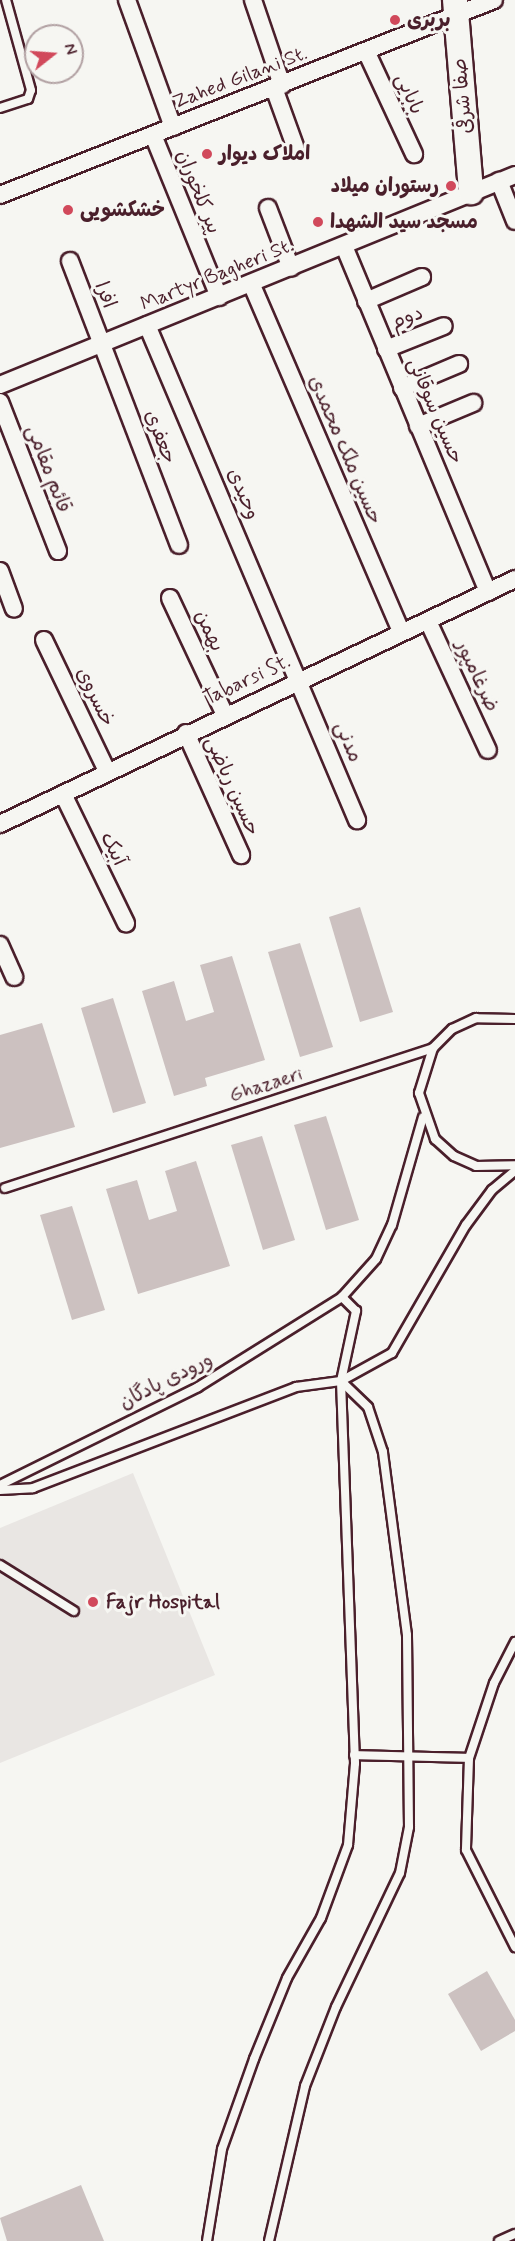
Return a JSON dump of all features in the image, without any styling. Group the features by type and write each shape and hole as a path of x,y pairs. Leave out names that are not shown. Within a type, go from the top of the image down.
{"main road":[{"name":"صفا شرقی","path":"456,8 471,192"}],"street":[{"path":"127,0 173,127"},
{"path":"253,0 294,146"},
{"name":"Zahed Gilani St.","path":"0,195 366,51 456,8 494,0"},
{"name":"بابایی","path":"366,51 414,154"},
{"name":"پیر کلخوران","path":"153,135 219,297"},
{"name":"Martyr Bagheri St.","path":"0,385 515,175"},
{"path":"499,182 515,221"},
{"path":"268,208 291,268"},
{"name":"حسین سوقانی","path":"344,246 488,592"},
{"name":"افرا","path":"70,261 101,344"},
{"path":"366,301 422,277"},
{"name":"حسین ملک محمدی","path":"251,283 401,632"},
{"name":"وحیدی","path":"147,325 300,679"},
{"name":"دوم","path":"386,349 444,326"},
{"name":"جعفری","path":"101,344 179,545"},
{"path":"402,388 459,364"},
{"name":"قائم مقامی","path":"0,402 58,551"},
{"path":"418,426 473,403"},
{"path":"0,571 14,609"},
{"name":"Tabarsi St.","path":"0,824 225,714 515,579"},
{"name":"بهمن","path":"170,598 225,714"},
{"name":"ضرغامپور","path":"428,621 488,750"},
{"name":"خسروی","path":"44,640 107,771"},
{"name":"مدنی","path":"300,679 357,820"},
{"name":"حسین ریاضی","path":"186,733 241,855"},
{"name":"آبیک","path":"63,794 126,923"},
{"path":"0,945 14,977"}],"lane":[{"path":"0,108 28,99 31,90 6,0"},
{"path":"502,1016 515,1010"},
{"path":"515,1019 502,1016 476,1018 452,1029 433,1048 420,1085 423,1117 454,1156 476,1166 515,1165"},
{"name":"Ghazaeri","path":"5,1188 433,1048"},
{"name":"ورودی پادگان","path":"0,1485 198,1387 342,1297 376,1259 392,1225 423,1117"},
{"path":"0,1490 33,1488 296,1387 341,1381 392,1353 466,1226 492,1190 515,1171"},
{"path":"207,2241 222,2149 254,2059 287,1978 321,1918 348,1845 354,1755 341,1381 356,1311 342,1297"},
{"path":"269,2241 304,2086 400,1873 409,1827 407,1635 383,1452 368,1407 341,1381"},
{"path":"0,1565 74,1611"},
{"path":"515,1642 494,1683 469,1758 466,1850 515,1947"},
{"path":"354,1755 469,1758"},
{"path":"499,2241 515,2234"}],"shaded area":[{"name":"Fajr Hospital","path":"133,1473 215,1675 0,1763 0,1528"}],"building":[{"path":"360,907 393,1012 360,1022 329,917"},
{"path":"300,943 333,1047 300,1057 268,952"},
{"path":"232,956 265,1060 205,1078 207,1086 174,1096 142,991 174,981 186,1021 214,1012 200,965"},
{"path":"113,998 146,1103 113,1113 81,1008"},
{"path":"42,1023 75,1127 0,1148 0,1035"},
{"path":"326,1116 359,1220 326,1230 294,1125"},
{"path":"262,1136 295,1240 263,1250 231,1145"},
{"path":"196,1161 230,1266 138,1294 106,1189 137,1180 149,1220 177,1211 165,1171"},
{"path":"72,1206 105,1310 72,1320 40,1215"},
{"path":"487,1971 515,2020 515,2031 481,2051 448,1994"},
{"path":"81,2185 104,2241 7,2241 0,2218"}],"place":[{"name":"بربری","path":"395,20"},
{"name":"املاک دیوار","path":"207,154"},
{"name":"رستوران میلاد","path":"451,186"},
{"name":"خشکشویی","path":"68,210"},
{"name":"مسجد سید الشهدا","path":"318,222"},
{"name":"Fajr Hospital","path":"93,1602"}]}
